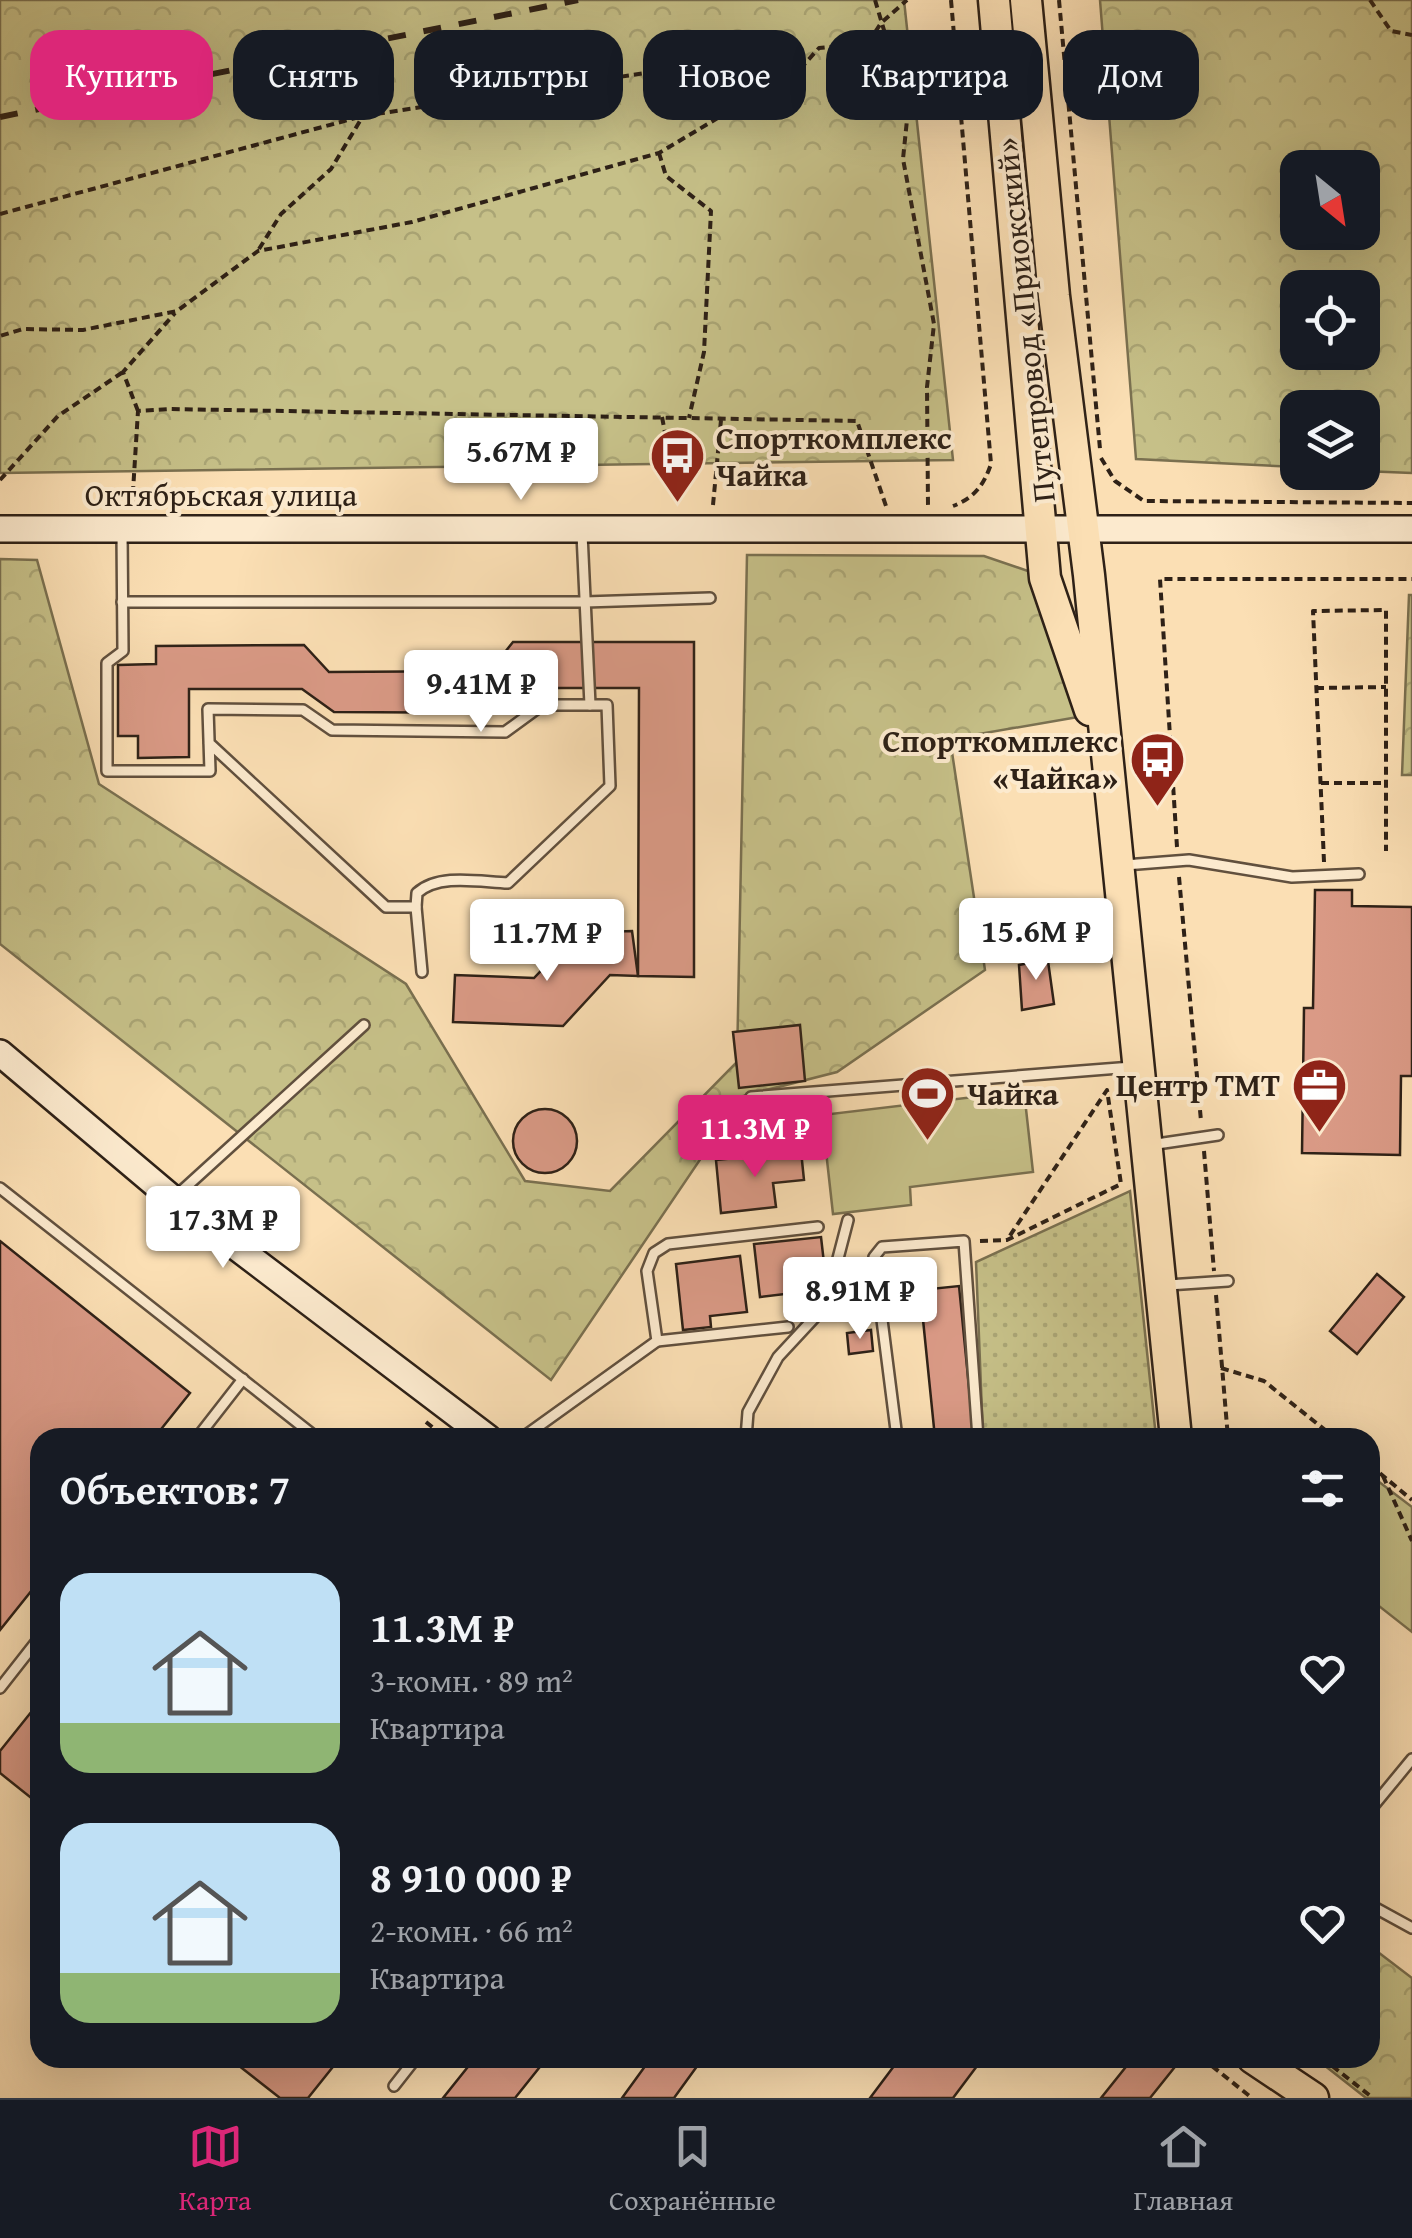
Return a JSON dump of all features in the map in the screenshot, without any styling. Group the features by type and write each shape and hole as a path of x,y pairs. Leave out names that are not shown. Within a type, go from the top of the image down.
{"main road":[{"name":"Путепровод «Приокский»","path":"994,0 1042,527"},
{"name":"Путепровод «Приокский»","path":"1026,0 1054,296 1084,530"},
{"path":"1042,527 1045,578 1106,755"},
{"path":"1084,530 1175,1428"},
{"path":"1270,2068 1307,2096"}],"street":[{"name":"Октябрьская улица","path":"0,529 1412,529"},
{"path":"0,1053 173,1199 475,1428"}],"lane":[{"path":"126,530 123,652 107,663 107,771 210,771 208,710 303,710 332,730 505,732 542,705 608,705 610,786 508,883 440,881 417,893 422,972"},
{"path":"582,531 590,705"},
{"path":"122,602 585,602 710,598"},
{"path":"209,742 386,907 416,907"},
{"path":"1118,866 1177,860 1292,877 1359,874"},
{"path":"173,1199 364,1025"},
{"path":"752,1097 1137,1066"},
{"path":"1147,1145 1218,1135"},
{"path":"0,1188 304,1428"},
{"path":"747,1428 748,1412 778,1357 830,1302 848,1220"},
{"path":"657,1340 647,1271 654,1253 668,1244 818,1228"},
{"path":"896,1428 874,1257 882,1248 964,1241 977,1428"},
{"path":"1160,1286 1228,1280"},
{"path":"536,1428 657,1340 788,1328"},
{"path":"205,1428 243,1379"},
{"path":"0,1688 30,1650"},
{"path":"1380,1798 1412,1759"},
{"path":"1380,1910 1412,1928"},
{"path":"394,2086 408,2068"}],"path":[{"path":"875,0 888,48 890,80 908,110 903,159 934,324 927,387 928,506"},
{"path":"806,62 819,48 868,42 881,23 907,0"},
{"path":"914,506 956,506 973,496 986,480 991,464 951,0"},
{"path":"1059,0 1102,460 1108,472 1134,495 1154,502 1412,504"},
{"path":"1370,0 1391,31 1412,35"},
{"path":"394,111 643,73"},
{"path":"0,214 348,120"},
{"path":"0,480 58,416 123,372 177,311 258,251 281,214 331,169 361,120"},
{"path":"258,251 412,222 659,153 714,120"},
{"path":"659,153 666,176 711,211 704,352 689,418"},
{"path":"0,336 22,329 83,330 177,311"},
{"path":"123,372 138,411 126,530"},
{"path":"138,411 857,420 886,506 900,506"},
{"path":"662,418 677,505 695,505"},
{"path":"720,505 714,505 721,418"},
{"path":"1227,1428 1177,860 1160,579 1412,579"},
{"path":"1324,878 1312,611 1386,610 1386,851"},
{"path":"1316,688 1386,688"},
{"path":"1321,783 1386,783"},
{"path":"964,1241 1006,1240 1121,1184 1107,1090 1006,1240"},
{"path":"1222,1368 1264,1381 1323,1428"},
{"path":"1380,1473 1412,1500"},
{"path":"1384,1476 1412,1541"},
{"path":"1214,2068 1252,2098"},
{"path":"1335,2068 1373,2098"}],"green space":[{"path":"0,0 904,0 907,30 826,30 826,120 917,120 953,460 0,473"},
{"path":"1100,0 1412,0 1412,473 1380,472 1380,390 1280,390 1280,466 1136,459 1109,120 1199,120 1199,30 1102,30"},
{"path":"747,555 984,556 1028,571 1078,717 950,739 985,970 837,1072 743,1096 551,1380 0,944 0,559 37,560 99,784 406,984 525,1181 610,1191 737,1062"},
{"path":"1409,595 1412,775 1402,775"},
{"name":"Чайка","path":"1024,1091 1033,1172 910,1187 911,1205 833,1214 822,1115"},
{"path":"1130,1191 1155,1428 983,1428 976,1262"},
{"path":"1380,1483 1412,1507 1412,1632 1380,1607"},
{"path":"1380,1954 1412,1978 1412,2098 1366,2098 1328,2068 1380,2068"}],"building":[{"path":"513,642 694,642 694,977 638,976 639,688 537,688 508,713 334,712 302,689 189,689 189,757 138,758 138,736 118,736 118,665 156,664 156,646 304,645 329,672 490,671"},
{"path":"1315,890 1352,890 1352,906 1412,907 1412,1076 1401,1076 1400,1155 1302,1153 1304,1008 1313,1008"},
{"path":"632,931 638,976 610,975 563,1026 453,1022 455,975 534,978 577,933"},
{"path":"1038,953 1040,961 1048,961 1054,1004 1022,1010 1019,965 1029,963 1027,955"},
{"path":"800,1025 805,1081 739,1088 733,1032"},
{"path":"545,1109 568,1118 577,1141 568,1164 545,1173 522,1164 513,1141 522,1118"},
{"path":"801,1151 804,1180 773,1183 776,1207 721,1213 716,1160"},
{"path":"821,1237 827,1289 760,1297 754,1244"},
{"path":"0,1241 190,1393 162,1428 30,1428 30,1592 0,1630"},
{"path":"740,1256 747,1312 710,1316 711,1327 683,1330 676,1264"},
{"path":"1377,1274 1404,1297 1357,1354 1330,1331"},
{"path":"959,1286 973,1428 934,1428 920,1290"},
{"path":"871,1330 873,1351 849,1354 847,1333"},
{"path":"30,1714 30,1797 0,1773 0,1751"},
{"path":"242,2068 332,2068 308,2098 280,2098"},
{"path":"467,2068 539,2068 515,2098 443,2098"},
{"path":"644,2068 696,2068 674,2098 622,2098"},
{"path":"892,2068 976,2068 953,2098 870,2098"},
{"path":"1125,2068 1174,2068 1150,2098 1101,2098"}],"railway":[{"path":"0,117 578,0"}],"place":[{"name":"Спорткомплекс Чайка","path":"677,505"},
{"name":"Спорткомплекс «Чайка»","path":"1157,808"},
{"name":"Центр ТМТ","path":"1319,1134"},
{"name":"Чайка","path":"928,1143"}]}
